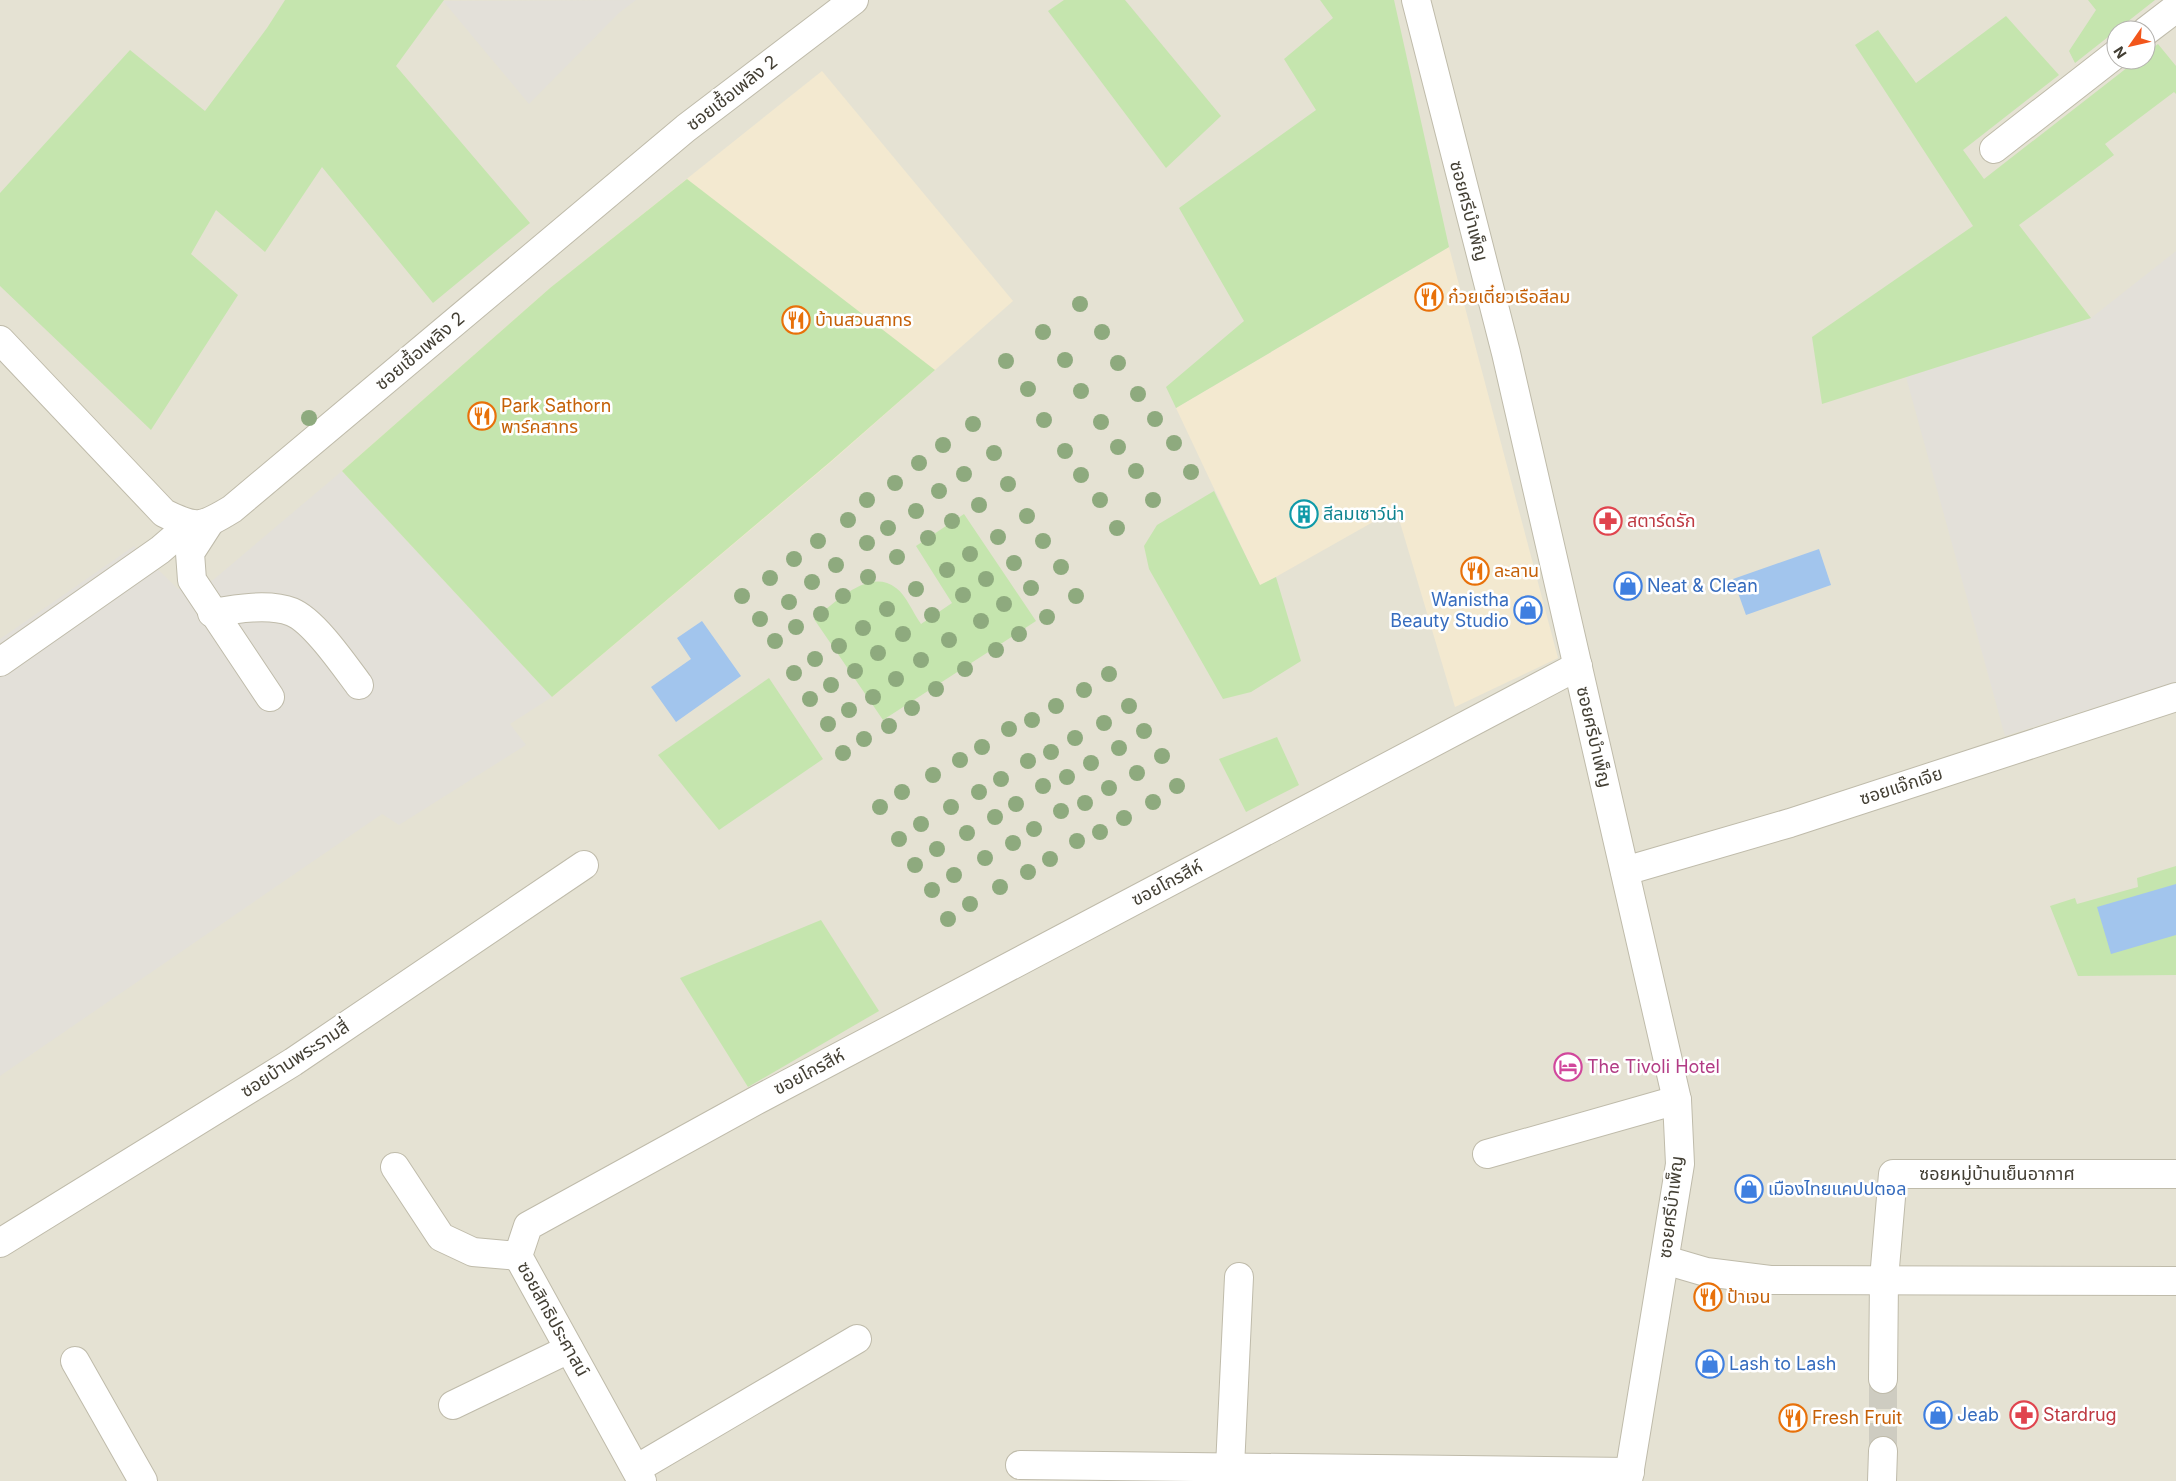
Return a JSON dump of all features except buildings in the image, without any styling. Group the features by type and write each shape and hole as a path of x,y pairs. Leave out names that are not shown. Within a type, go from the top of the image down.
{"street":[{"name":"ซอยเชื้อเพลิง 2","path":"0,662 160,550 200,524 232,509 686,128 854,0"},
{"name":"ซอยศรีบำเพ็ญ","path":"1416,0 1504,346 1677,1100 1680,1164 1629,1476"},
{"path":"2156,23 2176,8"},
{"path":"1994,149 2106,62"},
{"path":"0,340 164,513 200,524 190,553 192,580 270,696"},
{"path":"212,612 255,607 292,612 320,635 359,685"},
{"name":"ฃอยโกรสีห์","path":"757,1100 1578,666"},
{"name":"ซอยแจ๊กเจีย","path":"1625,871 1790,823 2176,698"},
{"name":"ซอยบ้านพระรามสี่","path":"0,1243 293,1062 584,865"},
{"name":"ซอยสิทธิประศาสน์","path":"639,1475 518,1256 528,1226 757,1100"},
{"path":"1487,1154 1677,1100"},
{"path":"395,1167 442,1237 473,1252 518,1256"},
{"name":"ซอยหมู่บ้านเย็นอากาศ","path":"1883,1379 1884,1280 1893,1174 2176,1174"},
{"path":"1665,1260 1706,1272 1770,1280 2176,1280"},
{"path":"1230,1468 1239,1277"},
{"path":"639,1475 857,1340"},
{"path":"453,1405 569,1349"},
{"path":"75,1361 143,1481"},
{"path":"1882,1481 1883,1451"},
{"path":"1020,1465 1629,1476"}],"shaded area":[{"path":"0,0 2176,0 2176,1481 0,1481"},
{"path":"636,0 619,13 529,104 443,1"},
{"path":"822,71 1013,301 831,462 552,697 342,471 550,288"},
{"path":"1449,247 1558,658 1455,707 1396,509 1260,586 1176,408"},
{"path":"2176,251 2176,682 2005,736 1906,377 2091,318"},
{"path":"342,471 552,697 510,724 526,745 399,825 382,814 0,1076 0,639 134,546 178,589 213,580"}],"green space":[{"path":"285,0 444,0 396,66 530,223 433,303 322,167 265,252 216,210 191,254 238,295 151,430 0,286 0,193 130,50 205,111 267,28"},
{"path":"1064,0 1125,0 1221,116 1166,168 1048,11"},
{"path":"1320,0 1394,0 1449,247 1176,408 1166,387 1244,321 1179,208 1316,110 1284,59 1333,18"},
{"path":"2088,0 2155,0 2130,20 2106,20 2106,39 2075,63 2069,51 2096,10"},
{"path":"2006,16 2059,75 1963,150 1984,179 2124,70 2156,70 2156,46 2158,44 2176,66 2176,94 2174,92 2105,144 2114,155 2019,225 2091,318 1822,404 1812,337 1973,226 1855,45 1878,30 1916,83"},
{"path":"687,179 935,370 830,462 552,697 342,471 550,288"},
{"path":"1214,491 1260,585 1276,577 1301,661 1251,692 1223,699 1149,569 1144,546 1157,525"},
{"path":"964,514 1036,621 883,720 814,619 853,590 864,584 875,582 886,583 900,591 921,624 952,603 916,546"},
{"path":"769,678 823,759 719,830 658,755"},
{"path":"1277,737 1299,785 1246,812 1219,759"},
{"path":"2176,866 2176,975 2078,976 2050,906 2075,898 2077,904 2138,887 2137,878"},
{"path":"821,920 879,1011 748,1087 680,978"}],"water":[{"path":"1819,549 1831,585 1746,615 1733,579"},
{"path":"702,621 741,676 676,722 651,687 691,659 677,638"},
{"path":"2176,884 2176,935 2111,954 2097,907"}],"tunnel":[{"path":"1883,1379 1883,1451"}],"place":[{"name":"ก๋วยเตี๋ยวเรือสีลม","path":"1429,297"},
{"name":"บ้านสวนสาทร","path":"796,320"},
{"name":"Park Sathorn พาร์คสาทร","path":"482,416"},
{"name":"สีลมเซาว์น่า","path":"1304,514"},
{"name":"สตาร์ดรัก","path":"1608,521"},
{"name":"ละลาน","path":"1475,571"},
{"name":"Neat & Clean","path":"1628,586"},
{"name":"Wanistha Beauty Studio","path":"1528,610"},
{"name":"The Tivoli Hotel","path":"1568,1067"},
{"name":"เมืองไทยแคปปตอล","path":"1749,1189"},
{"name":"ป้าเจน","path":"1708,1297"},
{"name":"Lash to Lash","path":"1710,1364"},
{"name":"Jeab","path":"1938,1415"},
{"name":"Stardrug","path":"2024,1415"},
{"name":"Fresh Fruit","path":"1793,1418"}]}
